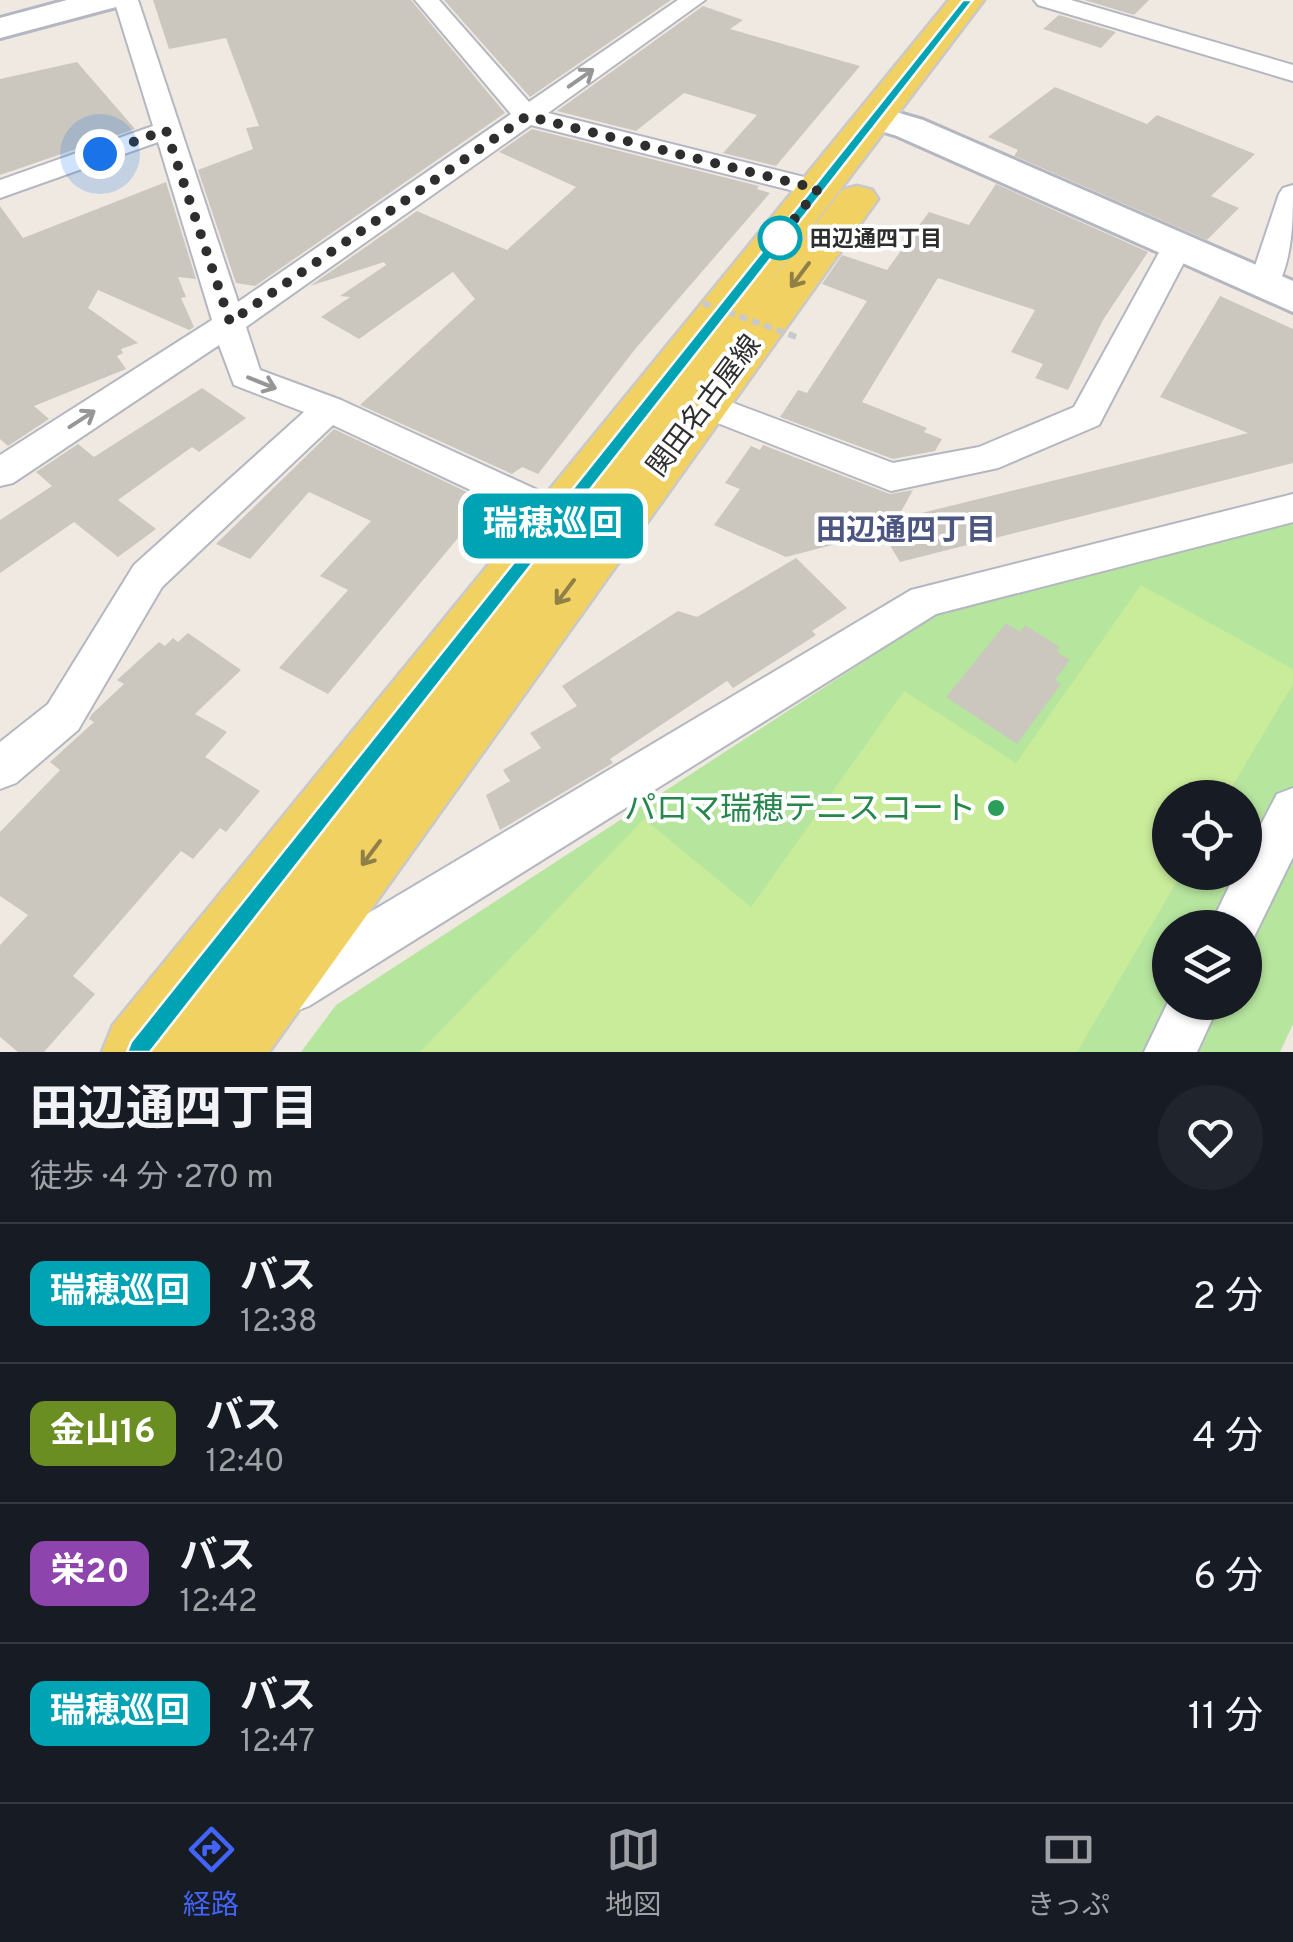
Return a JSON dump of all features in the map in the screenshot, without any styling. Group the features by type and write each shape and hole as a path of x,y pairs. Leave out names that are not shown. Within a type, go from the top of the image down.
{"main road":[{"name":"関田名古屋線","path":"140,1052 583,527 704,404 892,122 967,0"},
{"name":"関田名古屋線","path":"239,1031 818,189 892,122 1005,0"}],"street":[{"path":"0,28 105,0"},
{"path":"126,0 246,377 329,409 583,527"},
{"path":"427,0 527,116 818,189"},
{"path":"0,472 230,322 694,0"},
{"path":"1046,0 1293,72"},
{"path":"892,122 1278,291 1293,194"},
{"path":"0,190 166,130"},
{"path":"704,404 891,477 985,458 1087,416 1176,247"},
{"path":"0,768 63,717 148,576 329,409"},
{"path":"239,1031 925,601 1293,508"},
{"path":"1242,910 1293,809"},
{"path":"1170,1052 1186,1020"}],"path":[{"path":"703,304 799,338"}],"green space":[{"name":"パロマ瑞穂テニスコート","path":"1293,520 1293,1024 1280,1052 301,1052 336,1005 940,612"},
{"name":"パロマ瑞穂テニスコート","path":"1141,585 1293,669 1293,684 1236,780 1152,780 1152,890 1172,890 1160,910 1152,910 1152,924 1077,1052 420,1052 644,819 751,907 904,691 1016,763"}],"building":[{"path":"153,0 411,0 505,113 255,286 236,283 198,170 253,149 246,128 259,126 226,38 169,49"},
{"path":"444,0 671,0 530,97"},
{"path":"1084,0 1149,0 1134,15"},
{"path":"703,6 743,20 730,29 860,66 776,166 723,153 757,115 684,93 636,131 557,111"},
{"path":"1059,15 1116,32 1101,48 1043,29"},
{"path":"77,62 135,129 0,175 0,79"},
{"path":"1055,87 1147,124 1157,115 1255,154 1211,196 1239,208 1207,240 1014,156 1018,150 988,137"},
{"path":"532,129 759,186 757,189 770,193 636,348 538,474 522,467 512,474 360,405 475,299 453,272 359,339 321,317 350,297 340,296 386,265 384,262 310,286 417,211 507,250 576,187 499,152"},
{"path":"166,182 196,279 178,277 186,297 181,298 194,327 189,330 98,290 88,308 138,343 121,349 123,353 117,356 126,369 34,406 49,419 8,446 0,439 0,206 23,238"},
{"path":"996,184 1148,252 1103,320 1068,390 1035,378 1043,364 1011,352 1035,310 938,278 862,402 927,428 924,432 942,439 935,451 893,459 780,417 798,390 807,393 867,301 822,284 842,255 887,270 929,212 969,225"},
{"path":"1220,296 1293,329 1293,463 900,562 882,532 786,557 714,525 740,489 725,483 751,446 760,450 763,445 890,494 913,490 897,519 1248,433 1160,397"},
{"path":"202,388 246,418 199,452 192,447 118,500 156,529 118,557 74,522 0,573 0,520 52,486 36,472 78,444 94,457"},
{"path":"334,429 488,502 328,694 279,668 348,590 320,576 371,521 309,492 250,559 216,544"},
{"path":"796,558 847,608 812,631 816,635 733,688 727,681 610,759 613,763 500,830 486,795 510,781 503,770 541,748 530,733 577,706 562,686 678,611 697,617"},
{"path":"1006,623 1020,632 1025,625 1060,647 1057,652 1070,660 1055,680 1061,684 1017,744 946,697"},
{"path":"188,633 241,670 195,714 227,732 205,757 260,791 226,832 220,828 193,859 181,851 73,976 95,994 44,1052 18,1052 0,1037 0,945 28,915 0,896 0,832 60,770 50,762 94,722 89,719 92,714 124,684 117,680 159,642 165,646 173,638 178,642"}],"bus line":[{"name":"瑞穂巡回","path":"140,1052 967,0"}],"place":[{"name":"田辺通四丁目","path":"780,238"},
{"name":"パロマ瑞穂テニスコート","path":"996,808"}],"district":[{"name":"田辺通四丁目","path":"906,530"}],"route":[{"path":"100,154 166,130 230,322 527,116 818,189 771,249 780,238"}]}
